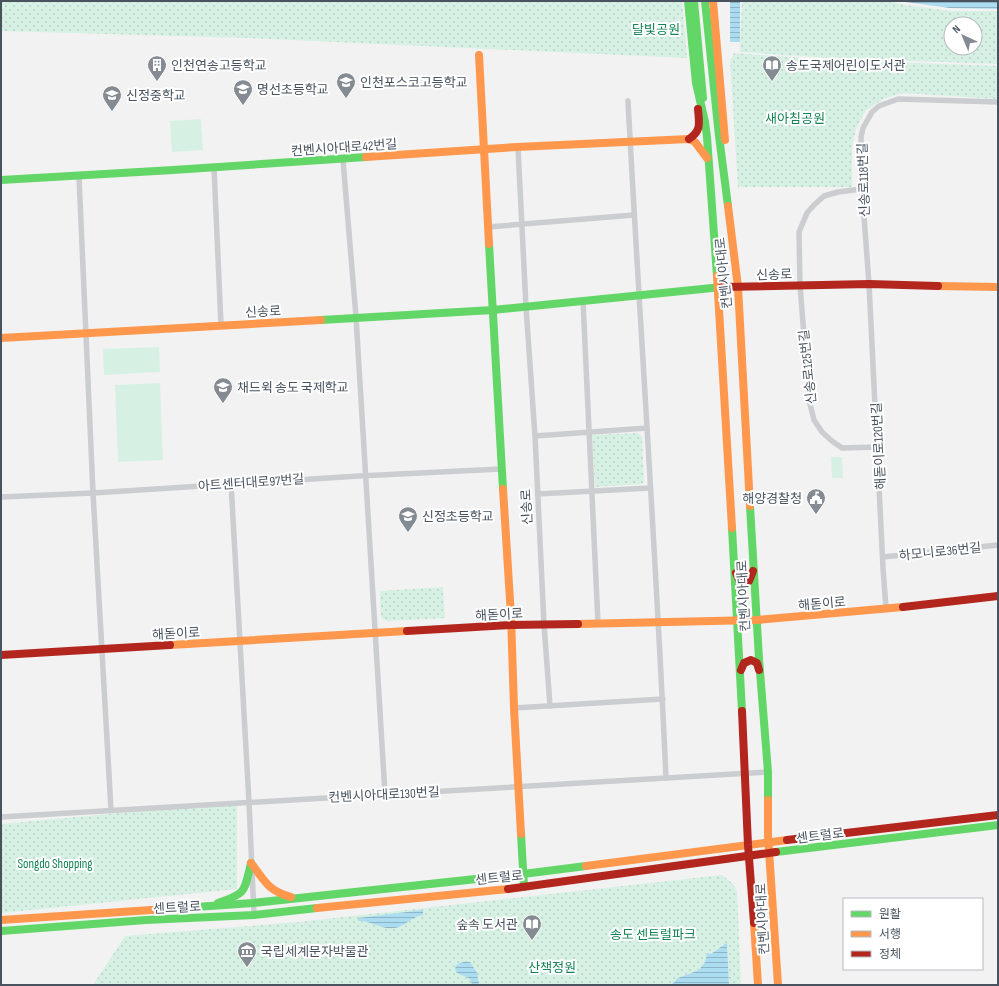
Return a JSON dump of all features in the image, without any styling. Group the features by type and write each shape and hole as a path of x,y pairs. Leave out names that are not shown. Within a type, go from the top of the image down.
{"main road":[{"name":"컨벤시아대로","path":"688,1 705,122 718,287 722,382 741,676 748,845 758,985"},
{"name":"컨벤시아대로","path":"694,1 697,58 696,83 705,122"},
{"name":"컨벤시아대로","path":"705,1 714,58 728,205 738,287 760,673 768,772 769,853 778,985"},
{"name":"컨벤시아대로","path":"713,1 714,58"},
{"path":"480,55 483,149 511,625 524,887"},
{"path":"689,139 695,136 699,127 696,83"},
{"path":"689,139 700,147 708,160"},
{"name":"컨벤시아대로42번길","path":"1,180 79,177 343,160 483,149 689,139"},
{"name":"신송로","path":"1,338 493,310 718,287 869,284 998,287"},
{"path":"734,567 737,578 744,584 749,582 754,567"},
{"name":"해돋이로","path":"1,655 511,625 757,620 998,596"},
{"path":"741,676 743,664 748,660 757,663 760,673"},
{"name":"센트럴로","path":"1,920 253,904 523,874 769,842 998,815"},
{"name":"센트럴로","path":"1,931 140,921 254,915 524,887 749,855 998,826"},
{"path":"251,863 269,888 281,895 297,899"},
{"path":"212,906 236,897 241,893 244,889 251,863"}],"street":[{"name":"신송로118번길","path":"869,284 862,189 861,137 863,128 872,112 879,106 898,99 998,102"},
{"path":"628,101 659,622 666,778"},
{"path":"518,148 526,307"},
{"path":"343,160 356,317 385,794"},
{"path":"214,168 222,325"},
{"path":"79,177 93,493 111,810"},
{"name":"신송로","path":"800,285 799,232 807,213 824,196 838,192 862,189"},
{"path":"488,227 634,215"},
{"name":"해돋이로120번길","path":"869,284 886,608"},
{"name":"신송로125번길","path":"800,285 809,400 814,420 822,432 842,448 878,447"},
{"path":"583,301 598,623"},
{"name":"신송로","path":"526,307 536,436 544,624 550,706"},
{"path":"536,436 647,428"},
{"name":"아트센터대로97번길","path":"1,498 231,483 501,469"},
{"path":"231,483 254,915"},
{"path":"538,494 650,488"},
{"name":"하모니로36번길","path":"883,557 998,545"},
{"path":"514,708 663,698"},
{"name":"컨벤시아대로130번길","path":"1,817 768,772"}],"green space":[{"name":"달빛공원","path":"1,1 682,1 687,58 247,38 1,31"},
{"path":"742,1 888,1 905,5 951,11 998,11 998,64 831,58 740,52"},
{"name":"새아침공원","path":"734,53 830,60 998,66 998,99 903,93 883,99 865,111 856,129 852,146 852,187 738,187 730,61"},
{"path":"201,119 203,150 172,152 170,121"},
{"path":"159,347 160,372 104,375 103,349"},
{"path":"160,383 163,460 118,462 115,385"},
{"path":"638,433 642,437 644,481 642,484 595,487 592,435"},
{"path":"831,457 842,457 843,478 832,478"},
{"path":"443,587 445,618 387,621 381,616 380,591"},
{"name":"Songdo Shopping","path":"237,802 237,889 1,913 1,824"},
{"name":"송도 센트럴파크","path":"722,875 732,883 737,891 741,985 729,985 727,943 711,954 707,953 705,962 699,970 678,978 671,985 93,985 125,936 298,922"}],"water":[{"path":"730,1 740,1 740,42 730,42"},
{"path":"898,1 998,1 998,9 950,8"},
{"path":"423,910 423,915 395,928 385,928 367,922 358,921 358,918"},
{"path":"726,943 729,985 671,985 678,978 699,970 705,962 707,953 711,954"},
{"path":"465,962 470,962 477,973 479,985 472,985 470,979 456,972 456,966"}],"traffic: fast":[{"path":"688,1 696,83 707,137 717,276"},
{"path":"694,1 703,98"},
{"path":"705,1 728,206"},
{"path":"1,180 366,157"},
{"path":"489,244 503,489"},
{"path":"321,320 493,310 722,287"},
{"path":"750,506 759,659 768,772 768,800"},
{"path":"732,528 742,711"},
{"path":"776,852 998,825"},
{"path":"521,834 524,887"},
{"path":"218,903 234,897 243,890 251,863"},
{"path":"196,907 253,903 586,866"},
{"path":"1,931 146,920 254,915 317,908"}],"traffic: slow":[{"path":"713,1 725,140"},
{"path":"479,55 489,244"},
{"path":"366,157 517,147 689,139 695,142 707,158"},
{"path":"728,206 738,287 750,506"},
{"path":"717,276 732,528"},
{"path":"938,286 998,287"},
{"path":"1,338 321,320"},
{"path":"503,489 511,616 514,708 521,834"},
{"path":"578,624 757,620 903,607"},
{"path":"170,645 407,631"},
{"path":"768,800 768,836 778,985"},
{"path":"586,866 787,840"},
{"path":"251,863 263,880 271,888 291,897"},
{"path":"317,908 508,889"},
{"path":"1,920 196,907"},
{"path":"754,923 758,985"}],"traffic: jam":[{"path":"689,139 693,136 699,126 698,109"},
{"path":"722,287 869,284 938,286"},
{"path":"736,573 740,582 745,583 749,581 753,571"},
{"path":"903,607 998,596"},
{"path":"407,631 511,625 578,624"},
{"path":"1,655 170,645"},
{"path":"741,670 744,663 751,660 757,663 759,670"},
{"path":"742,711 748,845 754,923"},
{"path":"787,840 998,815"},
{"path":"508,889 776,852"}],"place":[{"name":"인천연송고등학교","path":"157,82"},
{"name":"송도국제어린이도서관","path":"772,82"},
{"name":"인천포스코고등학교","path":"346,99"},
{"name":"명선초등학교","path":"243,106"},
{"name":"신정중학교","path":"112,112"},
{"name":"채드윅 송도 국제학교","path":"223,404"},
{"name":"해양경찰청","path":"816,515"},
{"name":"신정초등학교","path":"408,533"},
{"name":"숲속 도서관","path":"532,941"},
{"name":"국립세계문자박물관","path":"247,968"}],"park label":[{"name":"산책정원","path":"552,967"}]}
